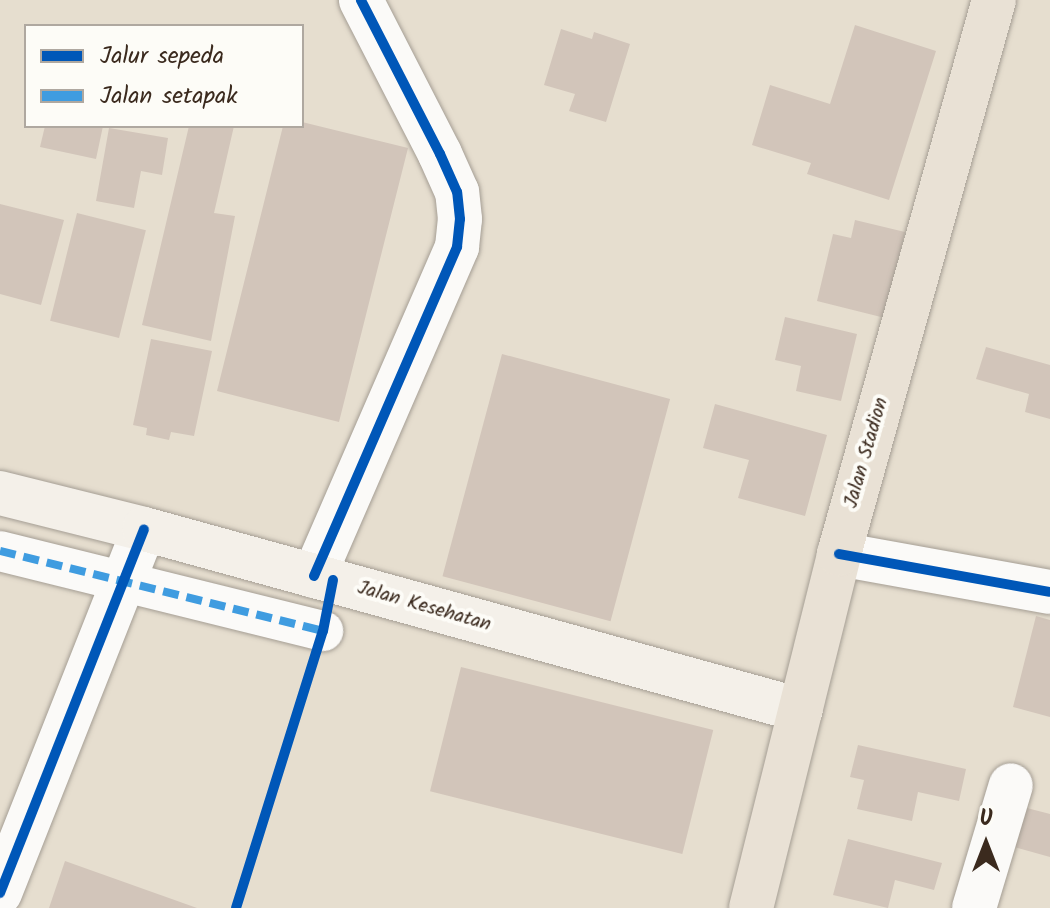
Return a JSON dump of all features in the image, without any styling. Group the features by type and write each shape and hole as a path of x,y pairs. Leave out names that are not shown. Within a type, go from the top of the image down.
{"main road":[{"name":"Jalan Stadion","path":"751,908 839,554 994,0"},
{"name":"Jalan Kesehatan","path":"0,493 144,529 800,710"}],"street":[{"path":"334,581 457,247 460,219 457,192 440,154 361,0"},
{"path":"0,893 144,529"},
{"path":"0,551 323,631"},
{"path":"839,554 1050,592"},
{"path":"974,908 1011,785"}],"building":[{"path":"855,25 936,51 889,200 807,174 811,163 752,145 770,85 830,104"},
{"path":"561,29 592,39 594,32 630,44 606,122 569,111 575,94 544,85"},
{"path":"304,122 408,148 339,422 217,391 283,128 304,128"},
{"path":"45,128 103,128 96,159 40,147"},
{"path":"109,128 168,138 162,175 141,171 134,208 96,201"},
{"path":"189,128 234,128 214,213 235,216 211,341 142,325"},
{"path":"0,204 64,220 41,305 0,294"},
{"path":"77,213 146,230 119,338 50,321"},
{"path":"855,220 905,232 885,318 817,301 833,234 851,238"},
{"path":"785,317 857,334 841,401 796,391 801,366 775,360"},
{"path":"151,339 212,351 194,436 171,432 169,440 146,435 147,428 133,425"},
{"path":"986,347 1050,365 1050,419 1025,412 1029,394 976,379"},
{"path":"502,354 670,399 611,621 442,576"},
{"path":"715,404 827,435 805,516 738,498 749,460 703,448"},
{"path":"1036,616 1050,620 1050,717 1013,707"},
{"path":"461,667 713,730 682,854 430,791"},
{"path":"858,745 966,769 959,801 918,792 912,821 857,809 864,780 850,777"},
{"path":"1023,807 1050,814 1050,857 1011,846"},
{"path":"848,839 942,863 934,890 895,880 888,908 833,895"},
{"path":"65,861 197,908 49,908"}],"marked path":[{"path":"0,551 323,631"}],"cycle path":[{"path":"314,576 457,247 460,219 457,192 440,154 361,0"},
{"path":"0,893 144,529"},
{"path":"839,554 1050,592"},
{"path":"236,908 323,631 333,580"}]}
